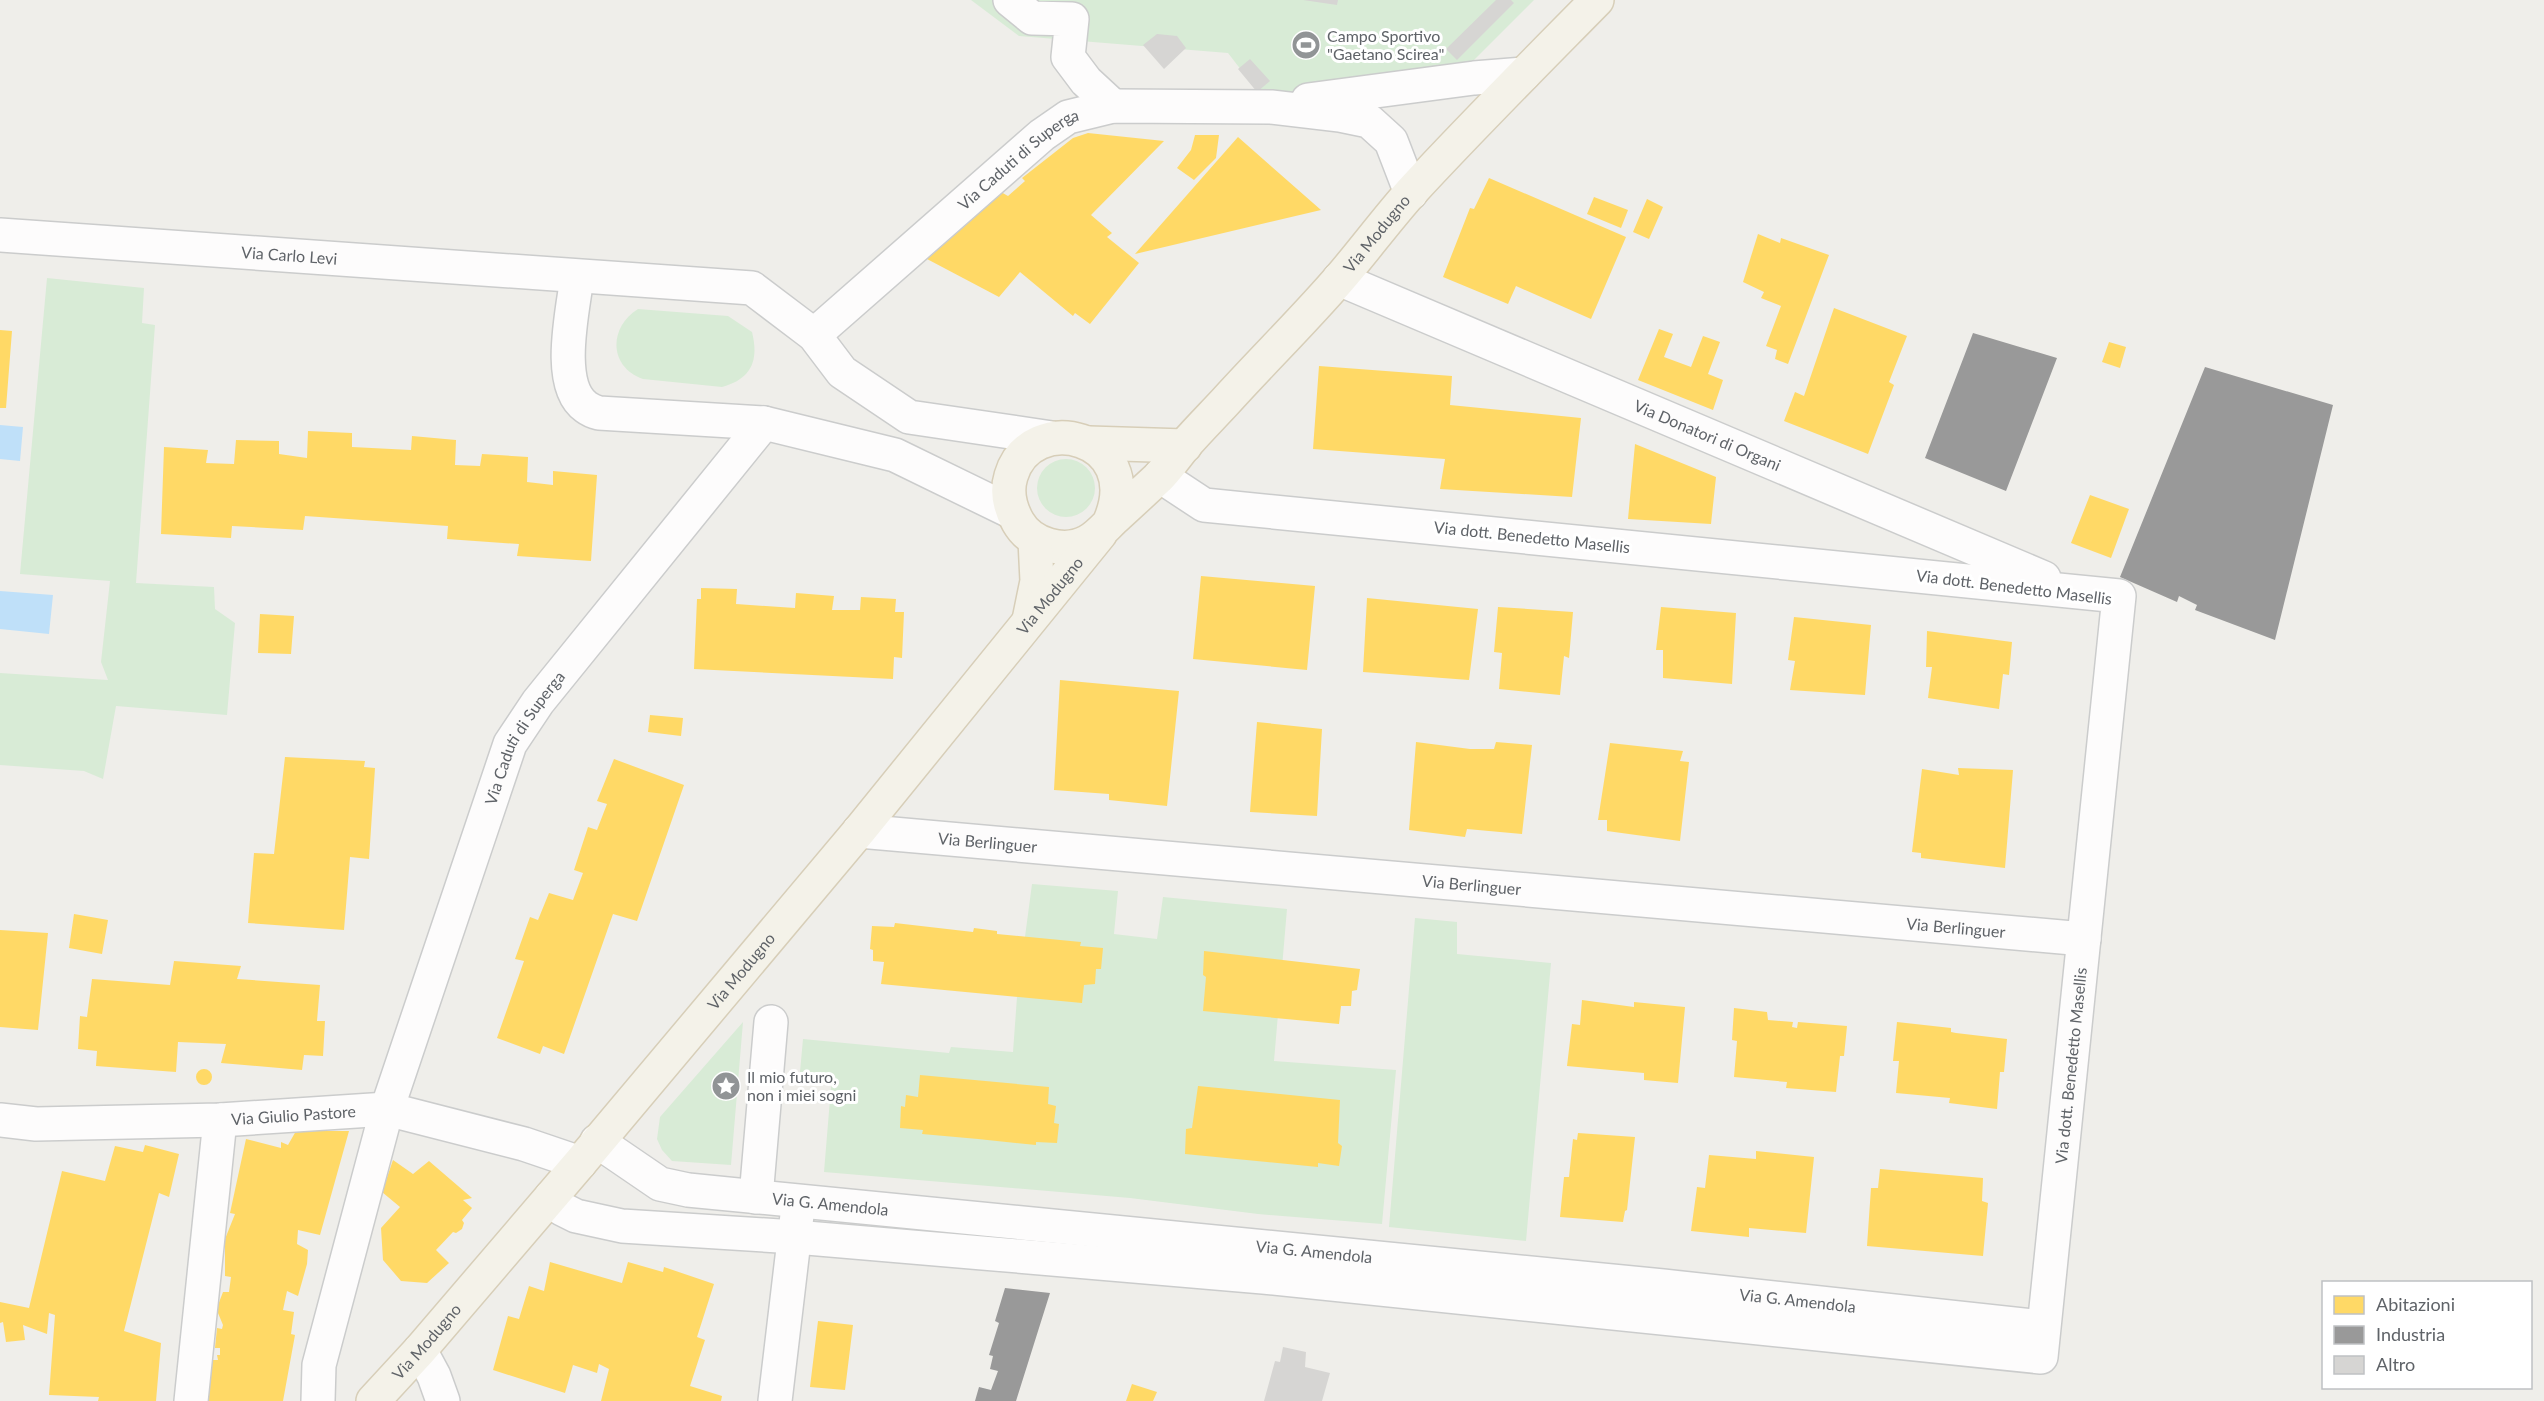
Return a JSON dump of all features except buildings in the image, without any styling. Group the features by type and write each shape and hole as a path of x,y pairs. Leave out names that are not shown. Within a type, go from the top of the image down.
{"main road":[{"name":"Via Modugno","path":"373,1401 420,1350 551,1197 859,831 1105,528 1160,476 1339,279 1411,193 1597,0"},
{"path":"1089,443 1104,455 1114,471 1118,488 1117,505 1105,528 1085,543 1068,548 1051,546 1035,540 1022,528 1012,512 1008,494 1011,475 1020,458 1035,445 1052,438 1071,438 1089,443 1185,446"},
{"path":"1029,622 1037,581 1035,540"}],"street":[{"path":"1010,0 1032,18 1072,19 1068,57 1086,81 1113,106"},
{"name":"Via Caduti di Superga","path":"1271,107 1326,97 1524,74"},
{"name":"Via Caduti di Superga","path":"814,335 1042,135 1068,117 1113,106 1271,107 1370,121 1391,141 1411,193"},
{"name":"Via Carlo Levi","path":"0,235 752,288 814,335 842,372 909,417 1052,438"},
{"path":"577,277 567,368 576,393 585,407 599,413 764,423 895,455 1012,512"},
{"name":"Via Donatori di Organi","path":"1339,279 2076,591"},
{"name":"Via Caduti di Superga","path":"318,1401 319,1365 387,1109 510,744 538,702 764,423"},
{"name":"Via dott. Benedetto Masellis","path":"1160,476 1204,505 2119,596 2042,1342"},
{"name":"Via Berlinguer","path":"859,831 2084,939"},
{"path":"756,1197 771,1022"},
{"name":"Via Giulio Pastore","path":"0,1120 36,1124 220,1120 387,1109 524,1144 589,1152"},
{"path":"191,1401 220,1120"},
{"name":"Via G. Amendola","path":"589,1152 660,1184 756,1197 1264,1262 1663,1286 1837,1321 2042,1342"},
{"path":"551,1197 562,1209 595,1222 622,1226 1264,1262 1659,1319 1837,1321"},
{"path":"775,1401 798,1202"},
{"path":"1659,1319 1663,1286"},
{"path":"420,1350 434,1376 443,1401"}],"green space":[{"name":"Campo Sportivo \"Gaetano Scirea\"","path":"971,0 1534,0 1467,67 1262,97 1228,53 1019,36"},
{"path":"47,278 144,288 142,323 155,325 136,583 214,587 215,609 235,623 227,715 116,706 103,779 84,771 0,765 0,673 108,680 101,662 110,581 20,574"},
{"path":"638,309 728,316 752,332 754,351 751,367 740,379 722,387 643,379 624,366 617,347 617,336 621,326"},
{"path":"1066,459 1082,464 1090,472 1095,488 1090,504 1082,512 1066,517 1050,512 1042,504 1037,488 1042,472 1050,464"},
{"path":"1032,884 1118,891 1114,934 1157,939 1163,897 1287,909 1274,1061 1396,1070 1382,1224 1258,1214 1130,1198 824,1172 832,1075 800,1072 803,1039 949,1053 951,1047 1013,1052 1017,997"},
{"path":"1415,918 1457,922 1457,954 1551,963 1526,1241 1389,1227"},
{"path":"743,1022 731,1165 672,1161 662,1150 657,1139 660,1117"}],"water":[{"path":"0,425 23,427 20,461 0,459"},
{"path":"0,591 53,595 49,634 0,629"}],"place":[{"name":"Campo Sportivo \"Gaetano Scirea\"","path":"1306,45"},
{"name":"Il mio futuro, non i miei sogni","path":"726,1086"}]}
